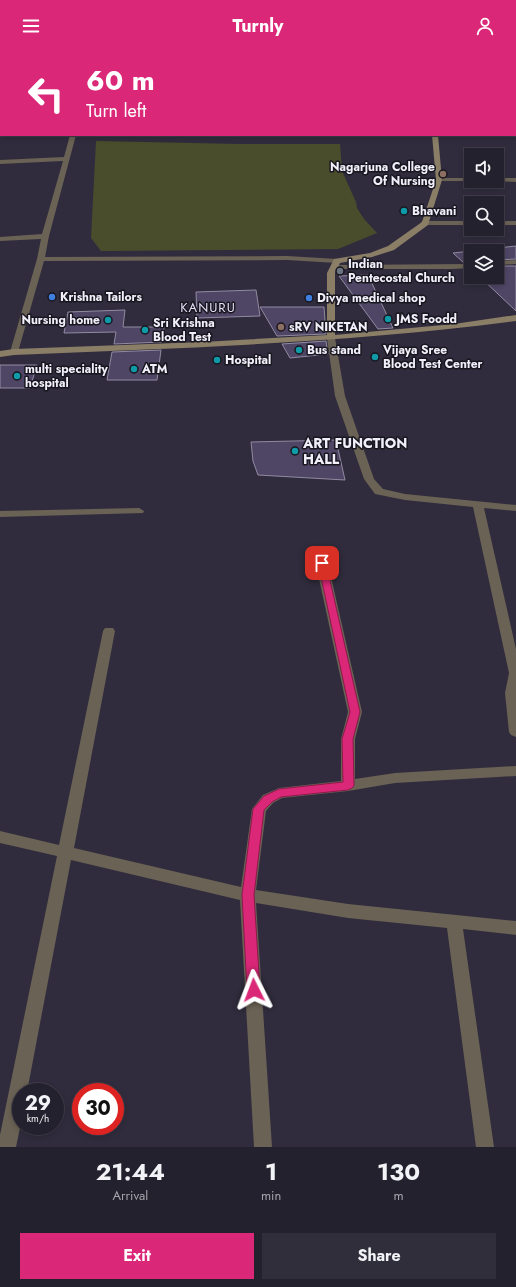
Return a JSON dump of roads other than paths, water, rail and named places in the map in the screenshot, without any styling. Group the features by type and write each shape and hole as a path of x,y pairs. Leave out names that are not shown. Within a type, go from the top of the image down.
{"street":[{"path":"14,352 41,259 45,236 73,136"},
{"path":"435,136 439,180 425,223 391,248 372,255 336,264 331,273 331,338 340,396 369,479 379,492 405,497 516,508"},
{"path":"0,162 66,159"},
{"path":"439,180 464,180"},
{"path":"504,180 516,180"},
{"path":"425,223 464,223"},
{"path":"504,223 516,223"},
{"path":"0,239 45,236"},
{"path":"41,259 287,258 336,264 464,266"},
{"path":"504,263 516,262"},
{"path":"0,354 14,352 331,338 475,324 516,318"},
{"path":"478,505 515,673 514,693 516,732"},
{"path":"0,514 139,511"},
{"path":"319,551 355,712 348,739 348,786"},
{"path":"7,1147 108,631"},
{"path":"263,1147 248,895 259,809 268,799 279,793 348,786 395,778 516,771"},
{"path":"0,837 248,895 348,911 516,928"},
{"path":"454,921 485,1147"}],"place":[{"name":"Nagarjuna College Of Nursing","path":"443,174"},
{"name":"Bhavani","path":"404,211"},
{"name":"Indian Pentecostal Church","path":"340,271"},
{"name":"Krishna Tailors","path":"52,297"},
{"name":"Divya medical shop","path":"309,298"},
{"name":"JMS Foodd","path":"388,319"},
{"name":"Nursing home","path":"108,320"},
{"name":"sRV NIKETAN","path":"281,327"},
{"name":"Sri Krishna Blood Test","path":"145,330"},
{"name":"Bus stand","path":"299,350"},
{"name":"Vijaya Sree Blood Test Center","path":"375,357"},
{"name":"Hospital","path":"217,360"},
{"name":"ATM","path":"134,369"},
{"name":"multi speciality hospital","path":"17,376"},
{"name":"ART FUNCTION HALL","path":"295,451"}],"district":[{"name":"KANURU","path":"208,307"}]}
